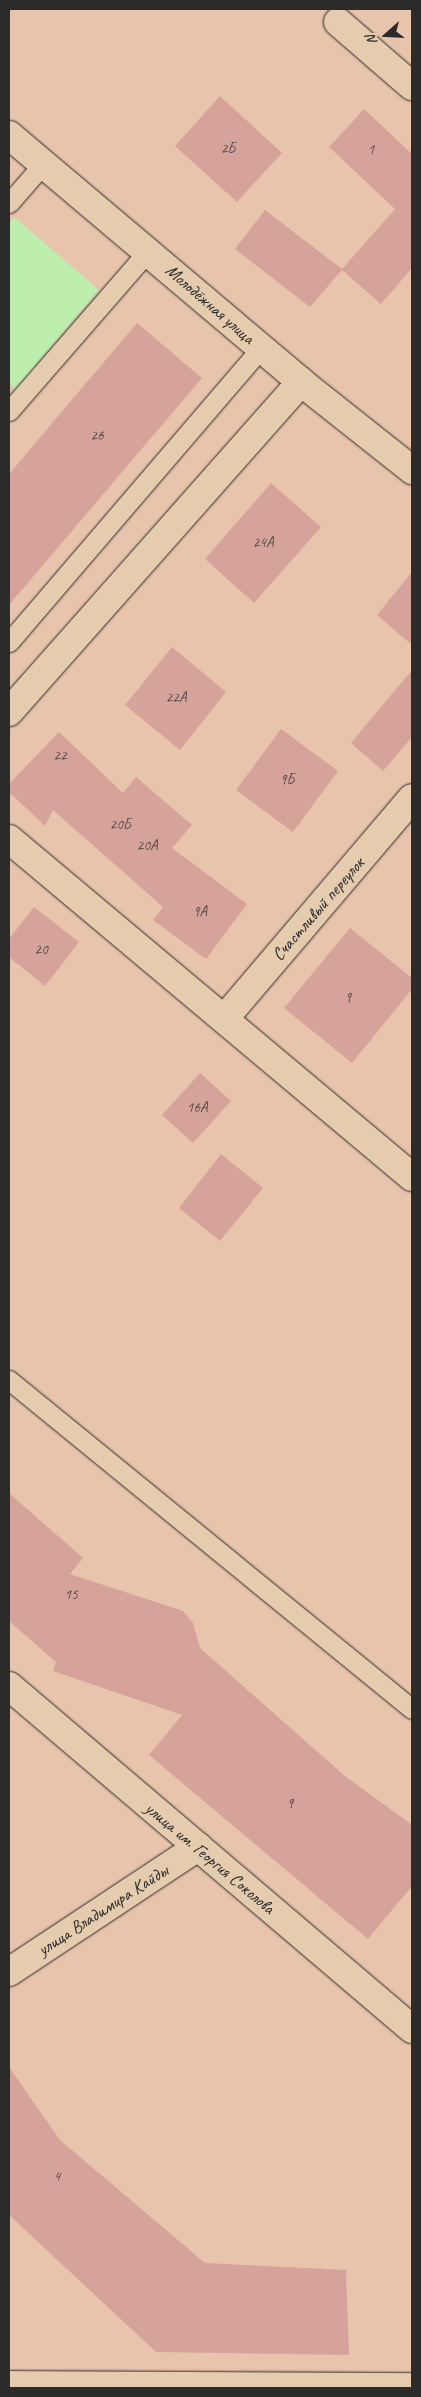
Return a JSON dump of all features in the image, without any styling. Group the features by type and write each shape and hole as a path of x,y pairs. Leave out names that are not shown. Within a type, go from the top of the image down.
{"street":[{"path":"338,22 412,86"},
{"name":"Молодёжная улица","path":"9,135 301,382 412,470"},
{"path":"9,712 301,382"},
{"name":"Счастливый переулок","path":"224,1019 412,798"},
{"path":"9,839 412,1177"},
{"name":"улица им. Георгия Соколова","path":"9,1686 412,2030"},
{"name":"улица Владимира Кайды","path":"9,1972 198,1847"},
{"path":"9,2385 412,2387"}],"lane":[{"path":"9,203 43,164"},
{"path":"9,412 148,251"},
{"path":"9,642 261,348"},
{"path":"9,1380 412,1709"}],"green space":[{"path":"14,217 99,290 15,389 9,383 9,223"}],"building":[{"path":"220,96 282,153 237,202 175,146"},
{"path":"364,109 412,154 412,268 381,304 342,270 310,307 235,249 265,210 342,269 395,209 329,147"},
{"path":"137,323 202,378 9,605 9,474"},
{"path":"271,483 321,527 254,603 205,559"},
{"path":"412,572 412,645 377,615"},
{"path":"172,647 226,692 180,750 125,705"},
{"path":"412,670 412,737 383,771 351,743"},
{"path":"281,729 338,771 293,832 236,790"},
{"path":"59,732 123,793 136,777 192,825 172,848 247,904 206,959 153,920 163,907 53,810 45,826 9,792 9,784"},
{"path":"34,907 79,942 45,986 9,957 9,939"},
{"path":"350,928 412,978 412,989 352,1063 284,1008"},
{"path":"200,1073 231,1101 193,1143 162,1115"},
{"path":"221,1154 263,1188 220,1241 179,1208"},
{"path":"9,1493 83,1558 70,1574 183,1611 193,1623 200,1648 345,1776 412,1825 412,1886 368,1939 149,1755 182,1715 53,1671 56,1662 9,1621"},
{"path":"9,2067 60,2140 205,2263 346,2270 349,2355 156,2352 9,2215"}]}
